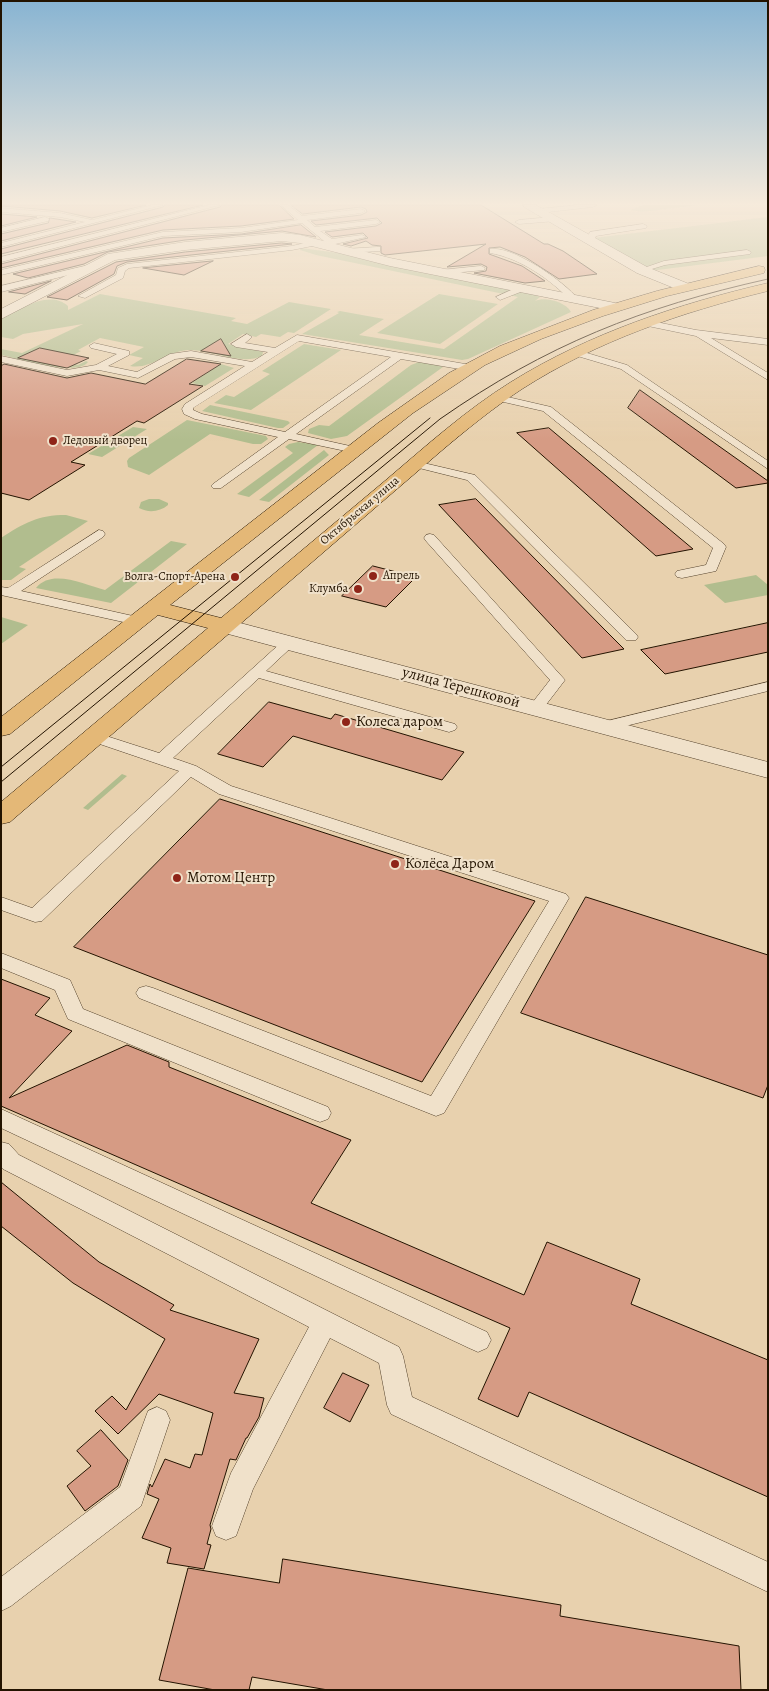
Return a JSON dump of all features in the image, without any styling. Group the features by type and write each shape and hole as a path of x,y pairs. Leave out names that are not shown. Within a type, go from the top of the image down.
{"main road":[{"path":"1,729 434,388 505,350 615,306 698,284"},
{"name":"Октябрьская улица","path":"1,816 415,464 499,398 536,374 624,330 703,303 768,287"},
{"name":"улица Терешковой","path":"146,614 225,626"}],"street":[{"path":"1,315 60,284"},
{"path":"496,284 522,286 538,292 615,306"},
{"path":"676,284 684,287"},
{"name":"улица Терешковой","path":"225,626 768,770"}],"lane":[{"path":"1,289 20,284"},
{"path":"82,296 105,284"},
{"path":"560,284 574,299"},
{"path":"500,297 522,286"},
{"path":"646,323 696,333 768,342"},
{"path":"696,333 768,377"},
{"path":"736,337 768,333"},
{"path":"247,337 236,344 276,351"},
{"path":"355,450 199,417 188,412 189,406 297,338 471,368"},
{"path":"1,360 67,373 99,367 126,352 94,346"},
{"path":"577,353 624,367 768,466"},
{"path":"99,367 138,375 173,356 190,354 253,365"},
{"path":"217,486 399,356"},
{"path":"499,398 548,409 720,547 711,568 682,574"},
{"path":"415,464 471,477 631,637"},
{"path":"700,531 715,528"},
{"path":"5,592 99,534"},
{"path":"430,538 558,680 537,708"},
{"path":"5,592 146,614"},
{"path":"162,759 289,643"},
{"path":"256,673 449,727"},
{"path":"605,726 768,686"},
{"path":"94,737 190,769 225,790 560,898 436,1107 146,994"},
{"path":"1,902 35,916 190,769"},
{"path":"1,960 63,986 74,1014 320,1113"},
{"path":"1,1118 478,1340"},
{"path":"1,1151 11,1162 390,1356 400,1405 768,1577"},
{"path":"226,1526 240,1483 325,1323"},
{"path":"1,1596 131,1496 157,1420"}],"green space":[{"path":"455,284 485,284 533,294 540,297 535,301 544,299 555,301 565,305 571,312 468,359 462,360 302,334 340,311 384,319 359,335 444,349 518,297"},
{"path":"100,294 236,318 231,321 247,324 289,302 331,309 294,333 288,332 280,337 261,334 256,337 243,334 228,344 263,352 262,356 253,359 235,358 198,350 189,350 173,353 138,367 130,366 143,358 129,355 144,347 100,338 62,361 78,365 86,361 88,362 82,366 72,368 47,366 1,355 1,349 22,353 83,324 23,334 13,339 1,337 1,319 25,306 43,300 60,301 68,306 68,310"},
{"path":"439,294 498,304 440,344 377,333"},
{"path":"304,344 341,350 251,410 214,403 226,395 234,397 270,374 262,371"},
{"path":"419,362 443,367 347,436 331,439 308,433 309,429 319,425 329,426 411,365"},
{"path":"221,364 234,368 205,386 192,383"},
{"path":"210,405 288,421 290,423 283,428 278,428 202,411"},
{"path":"187,420 266,436 268,439 261,444 253,444 210,434 149,475 128,467 127,461 129,458"},
{"path":"133,427 147,429 102,457 88,454"},
{"path":"298,442 318,445 249,497 237,494 293,453 285,447"},
{"path":"324,450 329,455 269,502 259,500"},
{"path":"149,499 159,499 168,503 168,505 154,511 146,511 139,508 141,502"},
{"path":"66,515 88,521 19,567 26,569 11,580 1,580 1,538 39,518"},
{"path":"171,541 187,544 111,603 36,588 43,582 51,579 60,579 79,582 105,590"},
{"path":"756,575 768,585 768,595 725,603 704,585"},
{"path":"1,617 28,625 1,644"},
{"path":"122,774 127,776 88,810 83,808"}],"building":[{"path":"40,284 45,284 25,294 9,292"},
{"path":"73,284 96,284 67,300 47,297"},
{"path":"221,339 231,356 201,351"},
{"path":"40,348 89,358 67,368 18,358"},
{"name":"Ледовый дворец","path":"187,359 221,364 189,384 203,386 144,423 137,421 71,462 85,465 29,500 1,493 1,366 4,364 67,378 91,373 145,384"},
{"path":"640,390 768,481 768,483 736,488 628,408"},
{"path":"549,428 693,549 656,556 517,433"},
{"path":"476,499 624,649 582,658 439,505"},
{"path":"373,566 416,577 386,607 342,596"},
{"path":"768,623 768,652 665,674 641,650"},
{"path":"269,702 331,719 335,714 464,752 442,780 293,736 263,767 218,754"},
{"path":"220,799 535,901 422,1082 74,947"},
{"path":"586,897 768,955 768,1085 763,1098 521,1013"},
{"path":"1,979 50,998 35,1015 72,1031 9,1098 127,1045 169,1062 169,1067 351,1140 311,1203 524,1295 547,1242 640,1279 631,1304 768,1360 768,1497 529,1392 518,1417 478,1399 510,1328 1,1106"},
{"path":"1,1182 99,1262 174,1305 170,1310 259,1339 234,1393 264,1398 259,1417 246,1438 236,1460 230,1459 210,1525 211,1529 207,1544 211,1545 204,1569 167,1563 171,1548 142,1538 159,1499 147,1494 150,1484 152,1487 165,1459 190,1468 195,1454 202,1455 213,1413 159,1394 118,1434 95,1411 112,1396 126,1410 165,1339 73,1283 1,1226"},
{"path":"343,1373 369,1385 350,1422 324,1408"},
{"path":"101,1430 128,1460 118,1486 85,1511 67,1486 91,1466 77,1451"},
{"path":"283,1559 561,1605 560,1616 739,1646 741,1690 328,1690 252,1677 249,1690 215,1690 159,1680 188,1568 279,1583"}],"tram line":[{"path":"1,782 440,419 518,370 596,332 678,302 747,284"},
{"path":"1,767 430,418"}],"place":[{"name":"Ледовый дворец","path":"53,441"},
{"name":"Апрель","path":"373,576"},
{"name":"Волга-Спорт-Арена","path":"235,577"},
{"name":"Клумба","path":"358,589"},
{"name":"Колеса даром","path":"346,722"},
{"name":"Колёса Даром","path":"395,864"},
{"name":"Мотом Центр","path":"177,878"}]}
